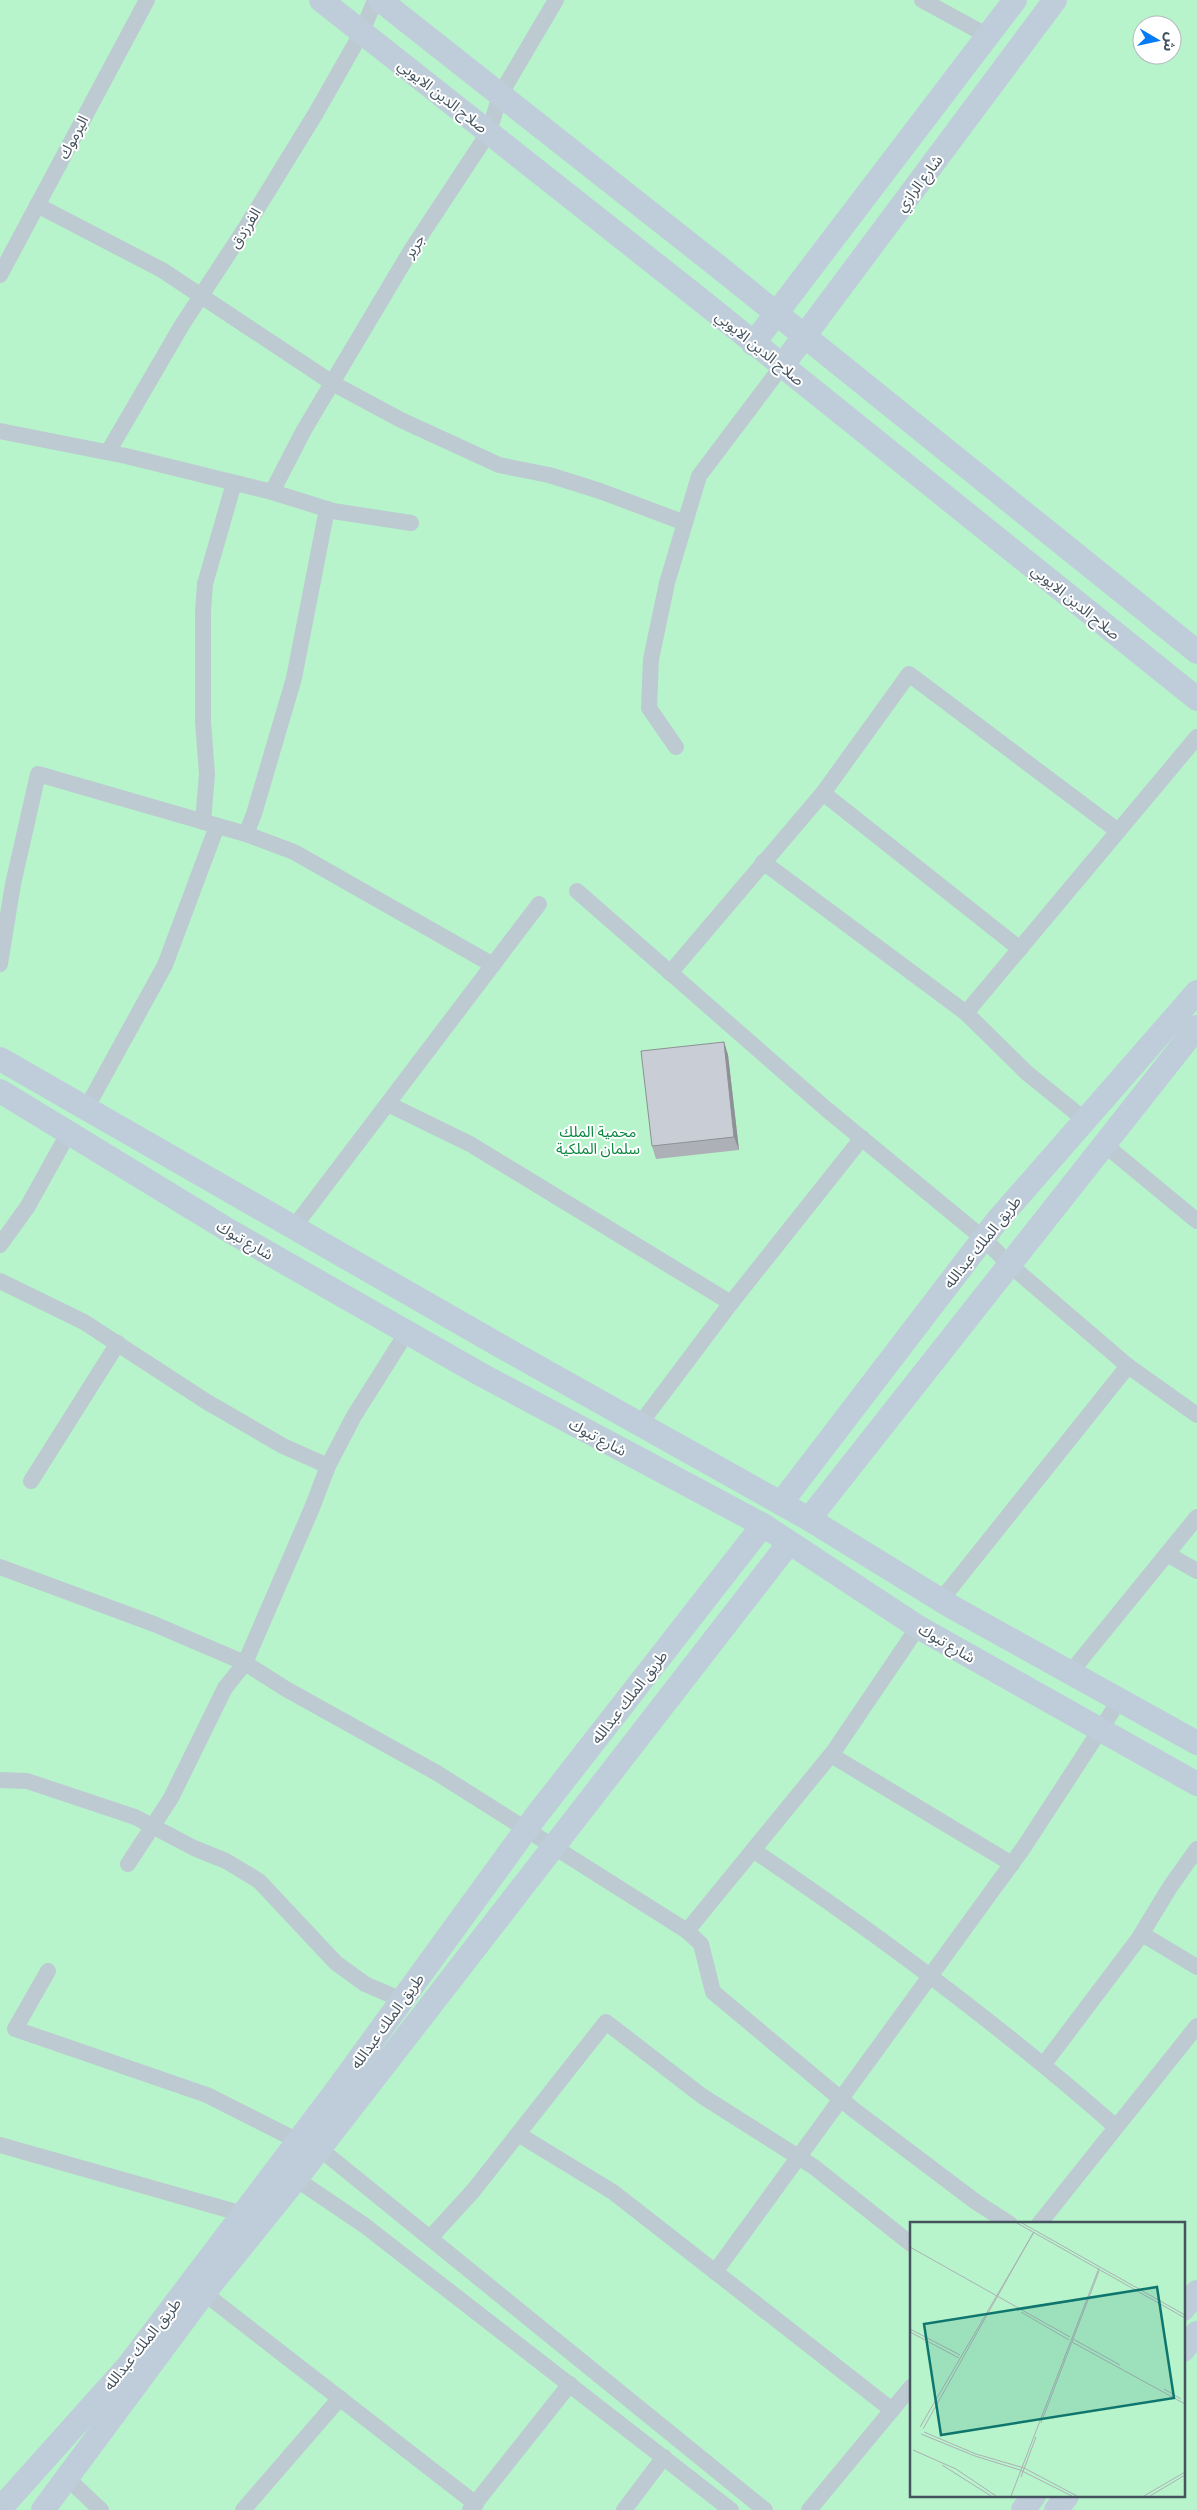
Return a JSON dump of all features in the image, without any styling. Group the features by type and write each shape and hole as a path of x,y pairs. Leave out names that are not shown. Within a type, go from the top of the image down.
{"main road":[{"name":"صلاح الدين الايوبي","path":"321,0 489,132 1197,699"},
{"path":"380,0 804,336 1197,652"},
{"path":"753,344 1016,0"},
{"name":"شارع الرازي","path":"782,366 1055,0"},
{"name":"طريق الملك عبدالله","path":"780,1503 984,1239 1197,992"},
{"path":"808,1519 1197,1028"},
{"name":"شارع تبوك","path":"0,1059 808,1519 941,1600 1197,1744"},
{"name":"شارع تبوك","path":"0,1091 228,1230 480,1374 763,1525 918,1627 1197,1784"},
{"name":"طريق الملك عبدالله","path":"43,2510 204,2292 296,2179 309,2145 402,2000 526,1828 763,1525"},
{"name":"طريق الملك عبدالله","path":"0,2509 128,2366 243,2214 309,2145 553,1847 789,1543"},
{"path":"1184,2308 1197,2292"},
{"path":"1184,2349 1197,2333"},
{"path":"1023,2510 1032,2498"},
{"path":"1056,2510 1065,2498"}],"street":[{"name":"اليرموك","path":"0,275 147,0"},
{"name":"الفرزدق","path":"108,452 201,296 246,227 362,32 375,0"},
{"name":"جرير","path":"272,492 304,430 334,384 410,252 489,132 500,95 556,0"},
{"path":"922,0 988,36"},
{"path":"37,205 162,270 334,384 401,420 499,465 549,475 600,491 685,523"},
{"path":"676,747 649,708 651,659 668,583 699,476 782,366"},
{"path":"0,431 108,452 272,492 327,509 411,523"},
{"path":"87,1107 165,966 210,824 203,722 203,612 205,584 234,483"},
{"path":"246,834 254,814 294,678 327,509"},
{"path":"670,973 823,793 909,674 1118,831"},
{"path":"966,1013 1197,737"},
{"path":"0,964 13,884 38,774 246,834 294,852 493,965"},
{"path":"823,793 1020,949"},
{"path":"763,862 966,1013 1027,1073 1085,1120"},
{"path":"577,891 862,1138 984,1239 1010,1265 1128,1366 1197,1414"},
{"path":"294,1228 539,904"},
{"path":"388,1104 470,1144 731,1303"},
{"path":"0,1245 28,1206 69,1132"},
{"path":"640,1424 731,1303 862,1138"},
{"path":"1104,1145 1197,1221"},
{"path":"0,1281 84,1322 118,1343 136,1358 177,1381 207,1402 283,1446 328,1466"},
{"path":"128,1864 171,1798 226,1688 245,1663 312,1508 328,1466 354,1416 407,1332"},
{"path":"31,1481 118,1343"},
{"path":"941,1600 1128,1366"},
{"path":"1070,1673 1197,1517"},
{"path":"1167,1554 1197,1571"},
{"path":"0,1567 154,1624 245,1663 286,1689 437,1773 687,1931 701,1944 713,1992 841,2100 976,2202 1007,2222"},
{"path":"687,1931 831,1755 918,1627"},
{"path":"715,2272 1012,1864 1119,1701"},
{"path":"831,1755 1012,1864"},
{"path":"0,1780 27,1781 135,1817 194,1848 226,1861 259,1881 336,1963 366,1984 402,2000"},
{"path":"1044,2064 1142,1934 1170,1887 1197,1849"},
{"path":"754,1850 809,1888 1044,2064 1116,2127"},
{"path":"1142,1934 1197,1967"},
{"path":"48,1971 15,2029 207,2095 309,2145 430,2238 765,2510"},
{"path":"430,2238 473,2191 606,2022 702,2096 799,2157 910,2243"},
{"path":"1041,2222 1197,2026"},
{"path":"518,2134 612,2192 892,2410"},
{"path":"0,2146 243,2214"},
{"path":"296,2179 364,2225 731,2510"},
{"path":"204,2292 340,2398 473,2507 570,2384"},
{"path":"809,2510 910,2388"},
{"path":"243,2510 340,2398"},
{"path":"624,2510 664,2457"},
{"path":"67,2478 101,2510"}],"green space":[{"name":"محمية الملك سلمان الملكية","path":"0,0 1197,0 1197,2510 0,2510"}],"building":[{"path":"724,1042 734,1137 652,1146 641,1051"}]}
